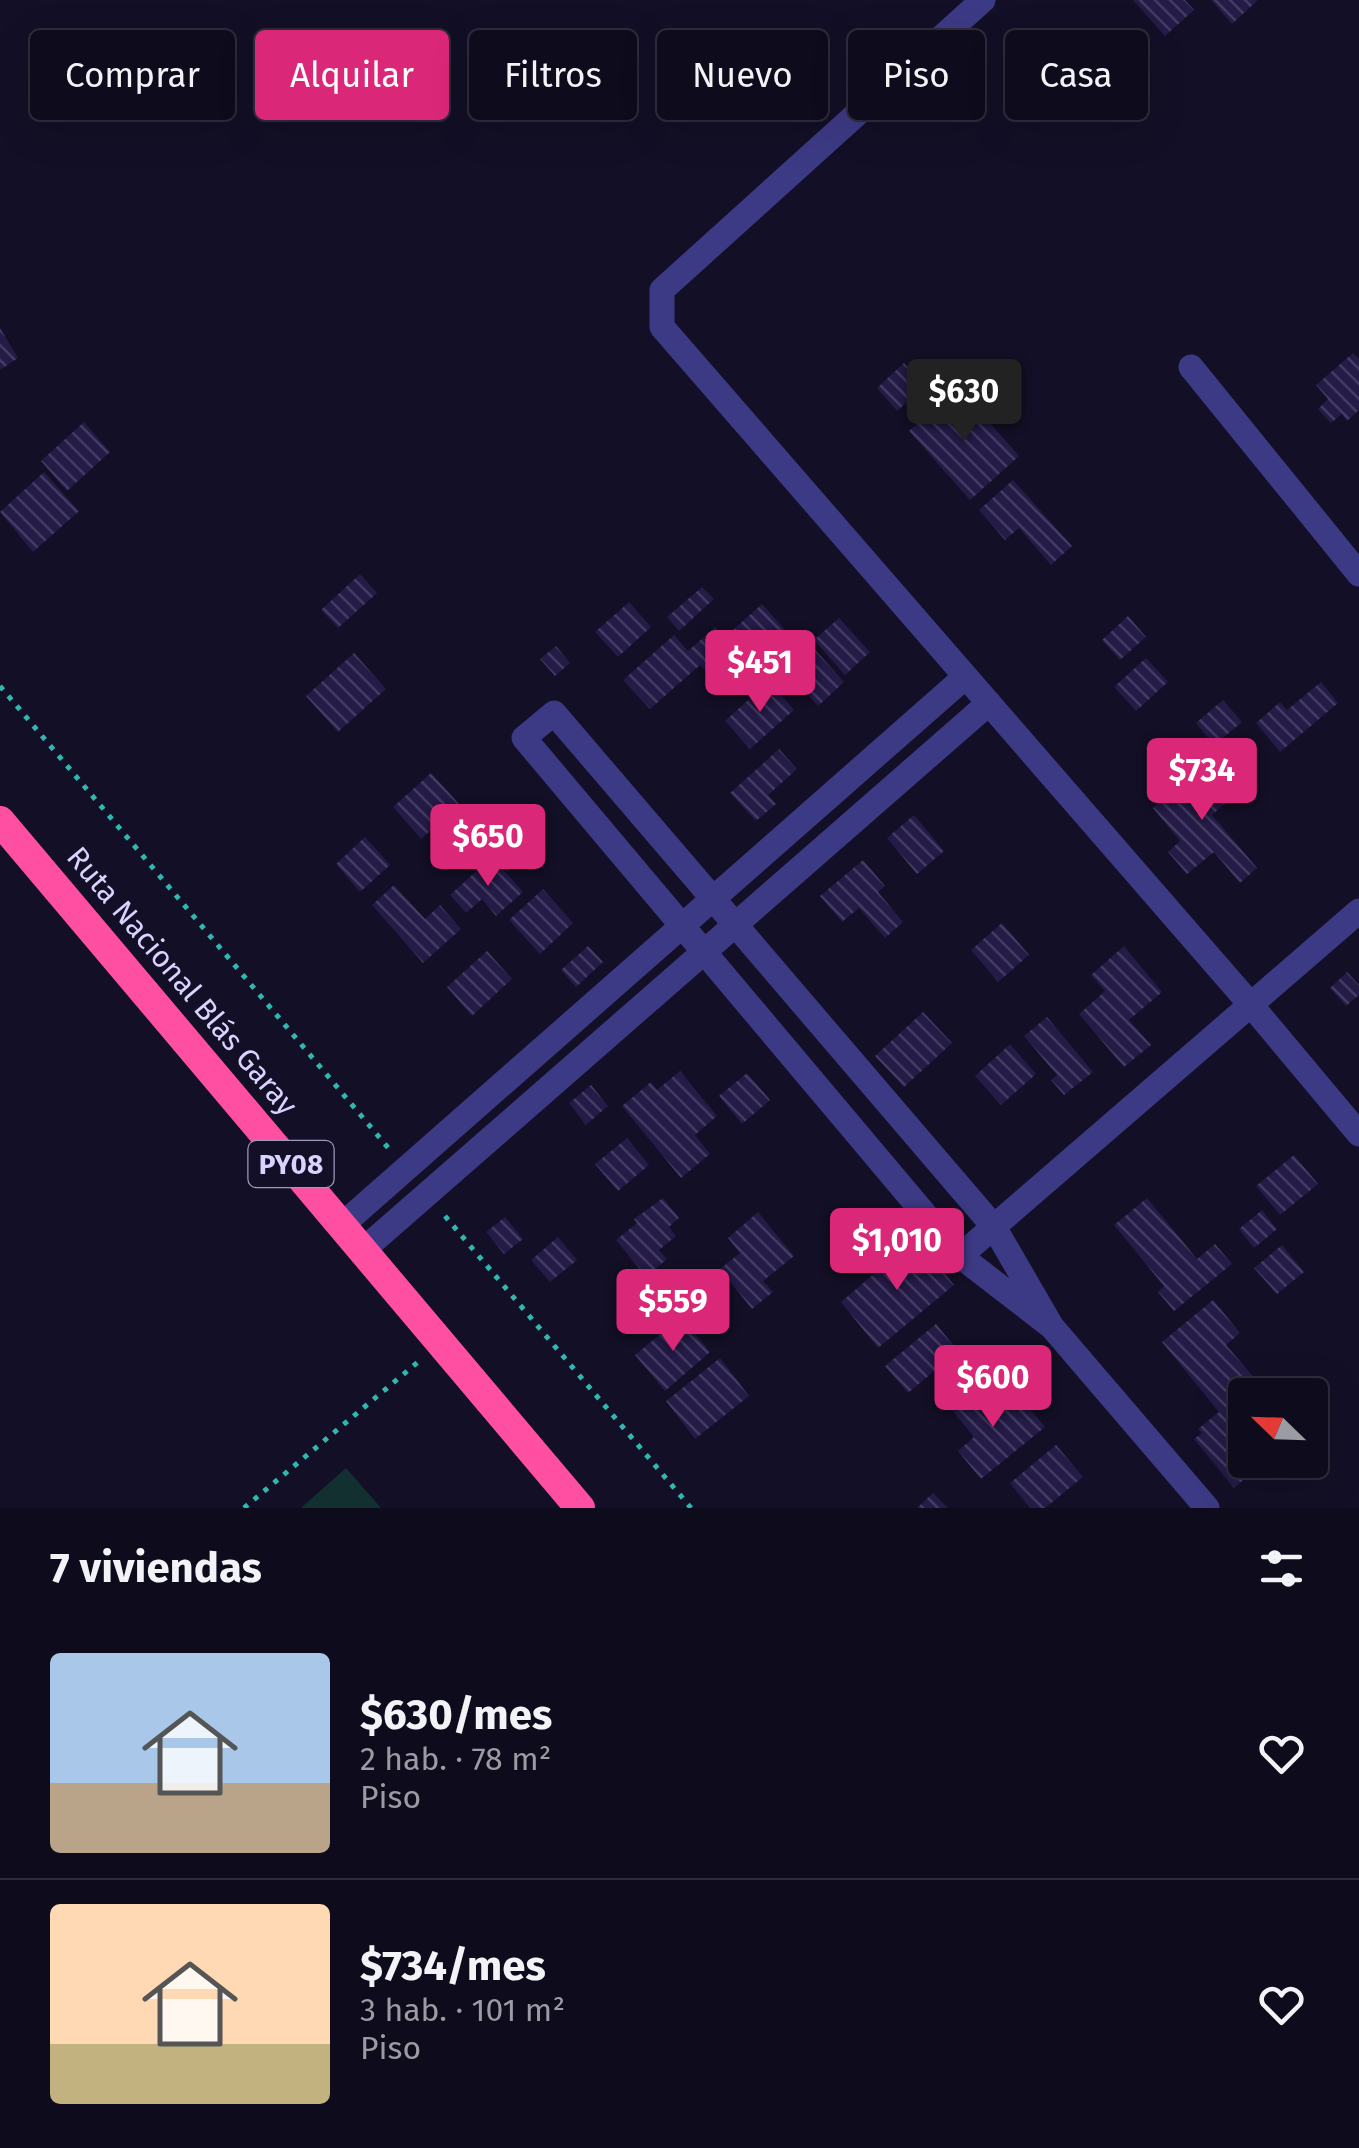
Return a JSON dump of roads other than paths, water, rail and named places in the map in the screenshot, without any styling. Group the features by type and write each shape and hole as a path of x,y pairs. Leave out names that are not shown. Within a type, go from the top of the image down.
{"highway":[{"name":"Ruta Nacional Blás Garay","path":"0,821 580,1508"}],"street":[{"path":"983,0 662,290 662,328 1251,1004 1359,1134"},
{"path":"1191,367 1359,574"},
{"path":"342,1224 965,677"},
{"path":"363,1250 989,704"},
{"path":"1052,1328 960,1256 524,738 554,713 994,1227 1052,1328 1207,1508"},
{"path":"960,1256 1359,911"}]}
